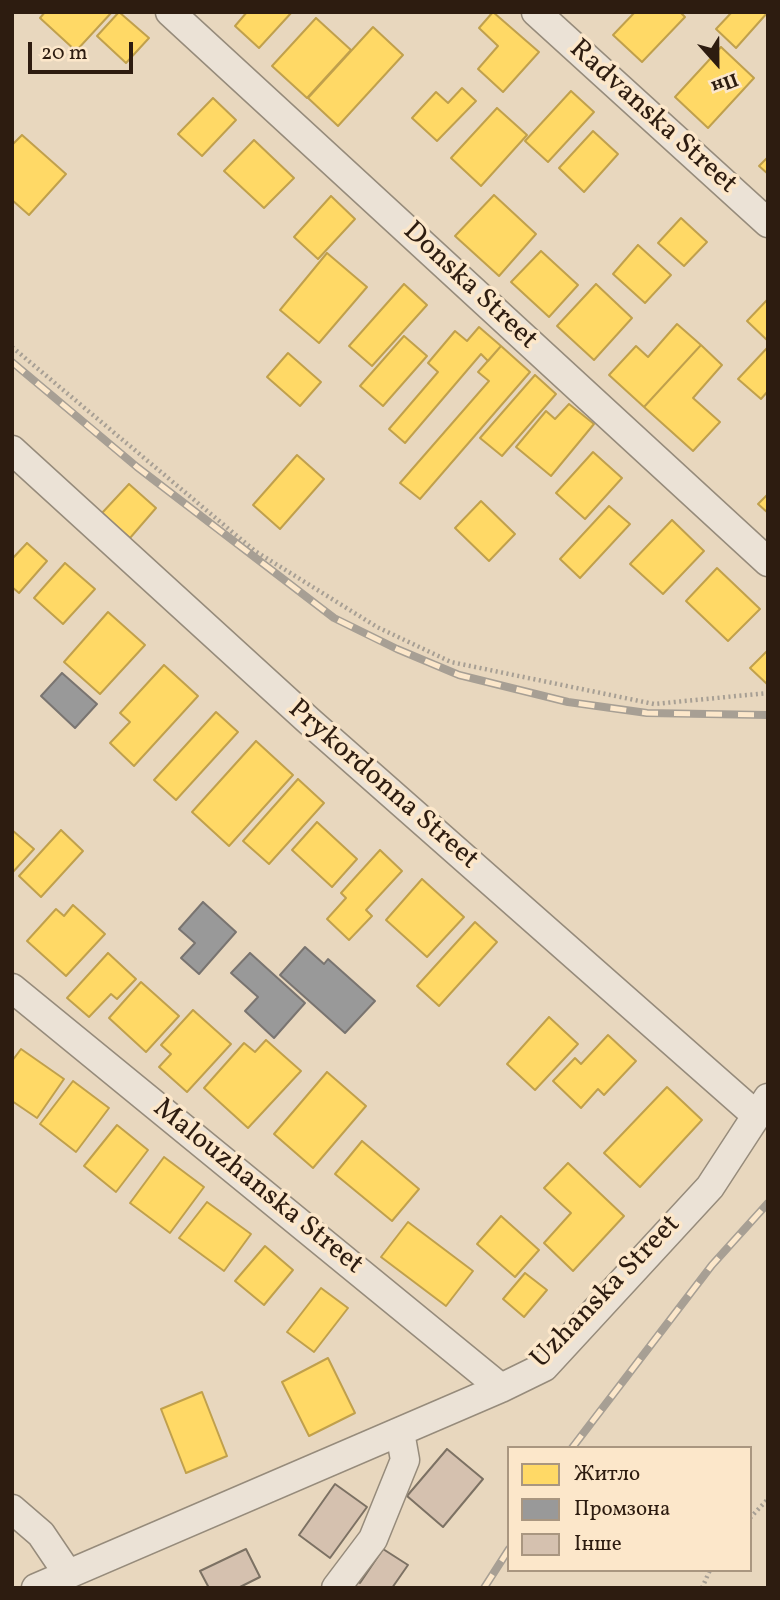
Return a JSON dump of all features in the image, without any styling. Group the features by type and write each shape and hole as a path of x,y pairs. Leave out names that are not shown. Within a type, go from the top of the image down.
{"street":[{"name":"Donska Street","path":"170,12 768,562"},
{"name":"Radvanska Street","path":"536,12 768,223"},
{"name":"Prykordonna Street","path":"12,450 309,721 762,1107"},
{"name":"Malouzhanska Street","path":"12,988 501,1388"},
{"name":"Uzhanska Street","path":"36,1588 400,1432 544,1367 710,1186 762,1107"},
{"path":"336,1588 373,1539 405,1460 400,1432"},
{"path":"12,1509 41,1534 68,1574"}],"path":[{"path":"12,346 255,551 377,627 451,662 654,704 768,693"},
{"path":"752,1516 768,1499"},
{"path":"702,1588 709,1572"}],"building: Житло":[{"path":"45,12 112,12 76,51 40,18"},
{"path":"119,12 149,38 126,63 97,36"},
{"path":"247,12 292,12 259,48 235,26"},
{"path":"493,12 539,52 503,92 478,69 498,46 479,28"},
{"path":"635,12 680,12 685,17 642,62 613,35"},
{"path":"732,12 768,12 736,48 716,29"},
{"path":"316,18 351,50 307,98 272,66"},
{"path":"373,27 403,55 338,126 308,98"},
{"path":"721,47 754,78 708,128 675,97"},
{"path":"462,88 476,101 437,141 412,118 436,92 448,103"},
{"path":"571,91 594,112 548,162 525,141"},
{"path":"213,98 236,120 202,156 178,134"},
{"path":"497,108 527,135 481,186 451,158"},
{"path":"593,131 618,154 584,192 559,168"},
{"path":"22,135 66,174 29,215 12,200 12,145"},
{"path":"254,140 294,178 264,208 224,171"},
{"path":"768,157 768,174 759,166"},
{"path":"494,195 536,234 499,276 455,236"},
{"path":"331,196 355,219 318,259 294,237"},
{"path":"681,218 707,242 684,266 658,243"},
{"path":"638,245 671,275 645,303 613,274"},
{"path":"541,251 578,285 549,317 511,282"},
{"path":"327,253 367,287 319,343 280,310"},
{"path":"404,284 427,305 372,366 349,346"},
{"path":"596,284 632,318 594,360 557,326"},
{"path":"768,301 768,341 747,321"},
{"path":"677,324 701,345 644,407 609,375 636,346 648,357"},
{"path":"479,327 501,346 488,361 481,354 405,443 389,429 438,372 428,363 455,331 467,341"},
{"path":"404,336 427,356 383,406 360,386"},
{"path":"701,345 722,365 693,398 720,422 693,451 644,407"},
{"path":"501,346 530,372 420,499 400,483 489,381 478,372"},
{"path":"768,347 768,391 761,399 738,379"},
{"path":"288,353 321,382 300,406 267,377"},
{"path":"535,375 556,394 502,456 480,438"},
{"path":"569,404 594,424 551,476 516,447 546,411 555,419"},
{"path":"593,452 622,478 585,519 556,493"},
{"path":"297,455 324,479 280,529 253,505"},
{"path":"129,484 156,508 130,538 102,513"},
{"path":"768,494 768,513 758,504"},
{"path":"481,501 515,534 489,561 455,528"},
{"path":"609,506 630,524 580,578 560,559"},
{"path":"672,520 704,551 663,594 630,564"},
{"path":"27,543 47,561 19,593 12,587 12,559"},
{"path":"65,563 95,589 63,624 34,598"},
{"path":"717,568 760,609 728,641 686,601"},
{"path":"108,612 145,645 100,694 64,662"},
{"path":"768,650 768,685 750,668"},
{"path":"164,665 198,696 134,766 110,743 130,722 120,713"},
{"path":"216,712 238,732 176,800 154,780"},
{"path":"256,741 293,775 229,846 192,812"},
{"path":"298,779 324,803 269,864 243,841"},
{"path":"317,822 357,859 332,887 292,850"},
{"path":"12,830 34,849 12,873"},
{"path":"61,830 83,851 41,897 19,876"},
{"path":"380,850 402,871 366,910 372,916 349,940 327,919 346,898 341,893"},
{"path":"422,879 464,917 427,957 386,920"},
{"path":"73,905 105,934 66,976 27,941 56,909 64,916"},
{"path":"475,922 497,942 439,1006 417,986"},
{"path":"108,953 136,979 117,999 111,994 89,1017 67,998"},
{"path":"141,982 179,1016 146,1052 109,1018"},
{"path":"193,1010 231,1044 187,1092 159,1067 171,1054 161,1045"},
{"path":"549,1017 578,1044 535,1090 507,1064"},
{"path":"608,1035 636,1061 604,1095 598,1089 581,1108 553,1081 575,1058 581,1064"},
{"path":"266,1040 301,1071 248,1128 204,1088 244,1043 255,1052"},
{"path":"21,1049 64,1079 37,1118 12,1101 12,1061"},
{"path":"327,1072 366,1106 313,1168 274,1134"},
{"path":"73,1081 109,1108 76,1152 40,1124"},
{"path":"667,1087 702,1120 640,1187 604,1153"},
{"path":"117,1125 148,1150 116,1192 84,1166"},
{"path":"362,1141 419,1189 392,1221 335,1174"},
{"path":"164,1157 204,1187 170,1233 130,1203"},
{"path":"568,1163 624,1216 573,1271 544,1243 571,1213 544,1188"},
{"path":"207,1202 251,1234 224,1271 179,1238"},
{"path":"501,1216 539,1250 515,1277 477,1244"},
{"path":"408,1222 473,1271 446,1306 381,1257"},
{"path":"265,1246 293,1270 264,1305 235,1281"},
{"path":"525,1273 547,1290 524,1317 503,1299"},
{"path":"321,1288 348,1308 314,1352 287,1332"},
{"path":"328,1358 355,1413 309,1436 282,1382"},
{"path":"202,1392 227,1456 186,1473 161,1409"}],"building: Промзона":[{"path":"62,673 97,704 75,728 41,696"},
{"path":"203,902 236,932 199,974 181,958 195,943 179,929"},
{"path":"305,947 324,964 328,959 375,1001 345,1033 280,975"},
{"path":"250,953 305,1003 274,1038 245,1011 258,997 231,973"}],"building: Інше":[{"path":"447,1449 483,1479 443,1527 407,1496"},
{"path":"335,1484 367,1507 330,1558 299,1535"},
{"path":"246,1549 260,1577 238,1588 209,1588 200,1571"},
{"path":"383,1549 408,1565 392,1588 338,1588 347,1574 360,1583"}],"railway":[{"path":"12,362 137,467 334,618 397,649 459,675 568,702 647,713 768,715"},
{"path":"574,1446 712,1265 768,1203"},
{"path":"484,1588 507,1552"}]}
